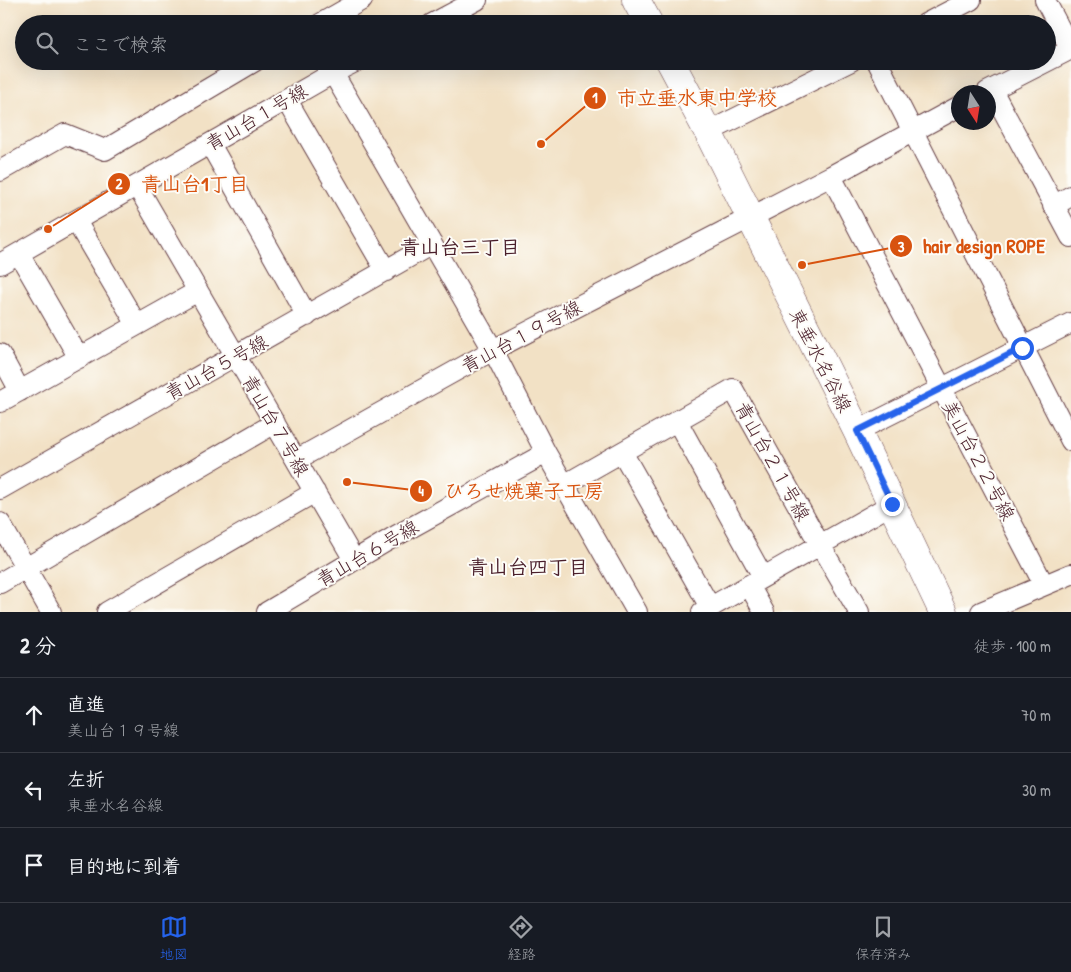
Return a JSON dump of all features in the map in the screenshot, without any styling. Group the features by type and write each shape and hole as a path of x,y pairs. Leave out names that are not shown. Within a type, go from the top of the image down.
{"street":[{"path":"336,15 362,0"},
{"path":"449,15 477,0"},
{"path":"636,0 644,15"},
{"path":"943,15 972,0"},
{"path":"1044,0 1052,15"},
{"path":"1056,22 1071,49 1056,57"},
{"path":"0,171 65,134 105,150 240,70"},
{"name":"青山台１号線","path":"0,264 339,70"},
{"name":"東垂水名谷線","path":"675,70 708,132 857,431 943,612"},
{"path":"708,132 834,70"},
{"path":"882,70 1071,441"},
{"path":"996,87 1030,70"},
{"path":"333,73 493,350 546,453 637,612"},
{"path":"287,100 386,270"},
{"path":"996,104 1071,237"},
{"name":"青山台１９号線","path":"296,460 493,350 831,176 951,111"},
{"path":"210,144 306,316"},
{"name":"美山台２２号線","path":"831,176 1044,585"},
{"name":"青山台７号線","path":"137,186 354,560"},
{"path":"1052,206 1071,196"},
{"path":"76,221 137,325"},
{"name":"青山台５号線","path":"0,489 432,244"},
{"path":"19,254 79,358"},
{"path":"0,402 198,291"},
{"path":"857,431 1071,323"},
{"path":"0,354 20,391"},
{"name":"青山台２１号線","path":"564,485 733,390 820,545"},
{"path":"677,421 756,581 764,612"},
{"path":"0,584 275,423"},
{"path":"622,452 706,610 892,504"},
{"name":"青山台６号線","path":"268,612 392,538 546,453"},
{"path":"107,612 315,492"},
{"path":"0,523 51,612"},
{"path":"820,545 859,612"},
{"path":"981,612 1071,574"}],"place":[{"name":"市立垂水東中学校","path":"541,144"},
{"name":"青山台1丁目","path":"48,229"},
{"name":"hair design ROPE","path":"802,265"},
{"name":"ひろせ焼菓子工房","path":"347,482"}],"district":[{"name":"青山台三丁目","path":"460,247"},
{"name":"青山台四丁目","path":"528,567"}],"route":[{"path":"892,504 857,431 1022,348"}]}
